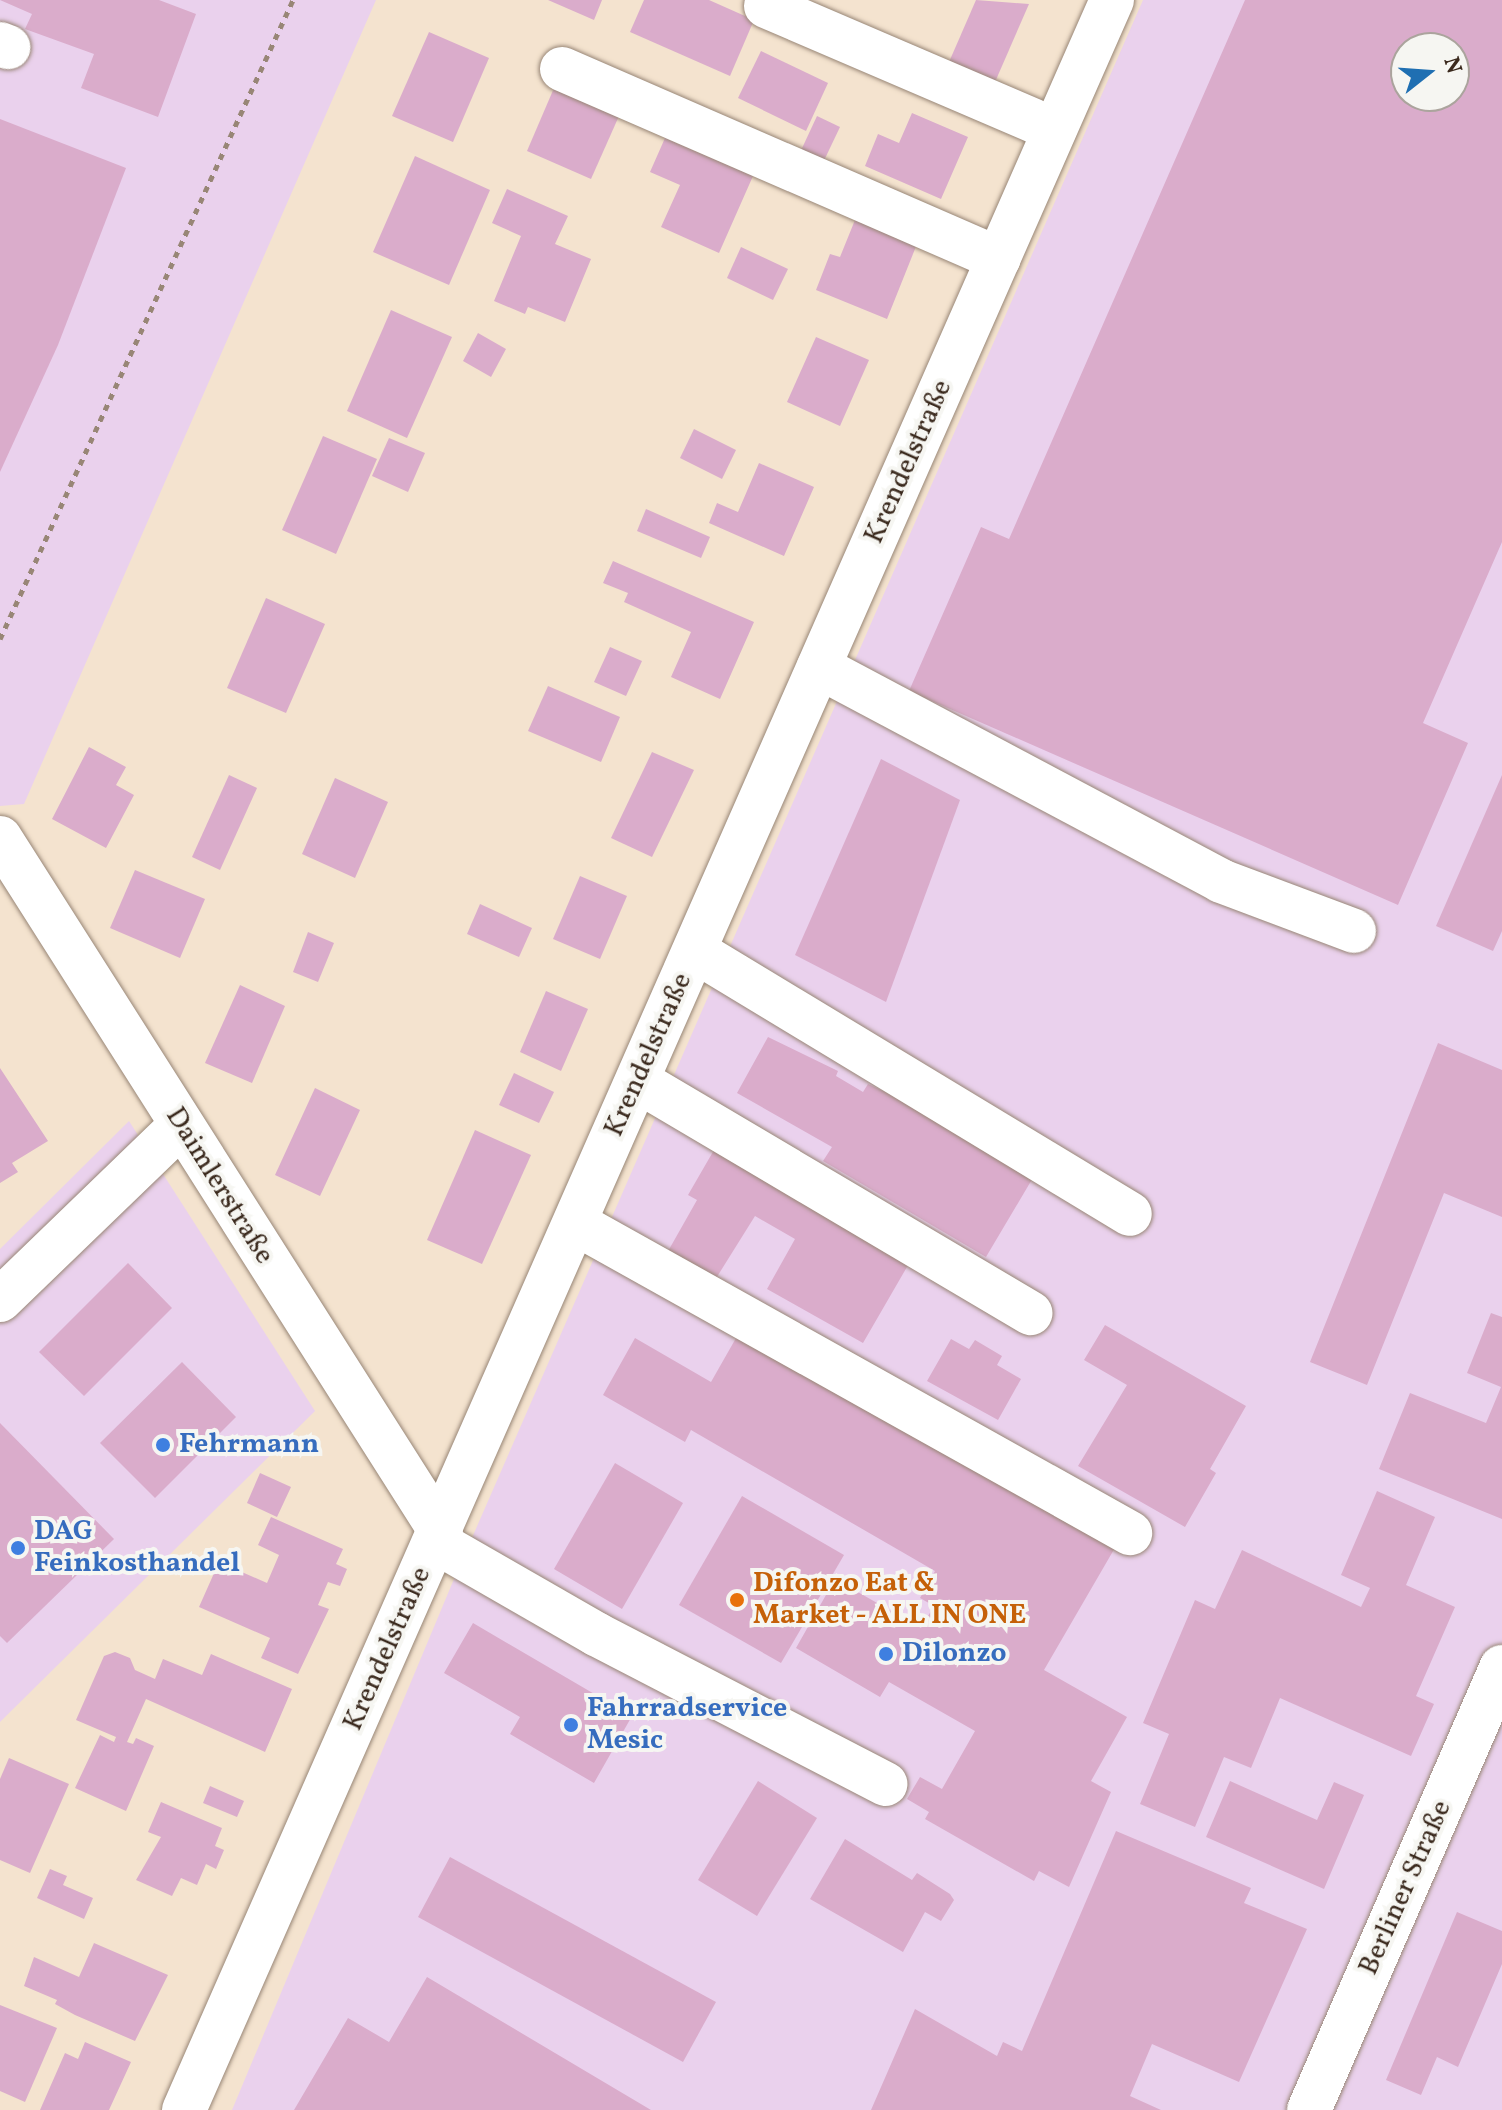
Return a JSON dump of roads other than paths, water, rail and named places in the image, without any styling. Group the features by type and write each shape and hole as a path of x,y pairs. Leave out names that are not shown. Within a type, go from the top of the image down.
{"street":[{"name":"Krendelstraße","path":"184,2110 1112,0"},
{"path":"766,6 1055,130"},
{"path":"562,69 998,259"},
{"path":"819,667 1221,881 1354,931"},
{"name":"Daimlerstraße","path":"0,838 438,1537"},
{"path":"695,951 1130,1214"},
{"path":"638,1081 1031,1313"},
{"path":"2,1293 180,1126"},
{"path":"575,1223 1130,1533"},
{"path":"438,1537 596,1634 885,1784"},
{"name":"Berliner Straße","path":"1309,2110 1502,1667"}],"place":[{"name":"Fehrmann","path":"163,1445"},
{"name":"DAG Feinkosthandel","path":"18,1548"},
{"name":"Difonzo Eat & Market - ALL IN ONE","path":"737,1600"},
{"name":"Dilonzo","path":"886,1654"},
{"name":"Fahrradservice Mesic","path":"571,1725"}]}
